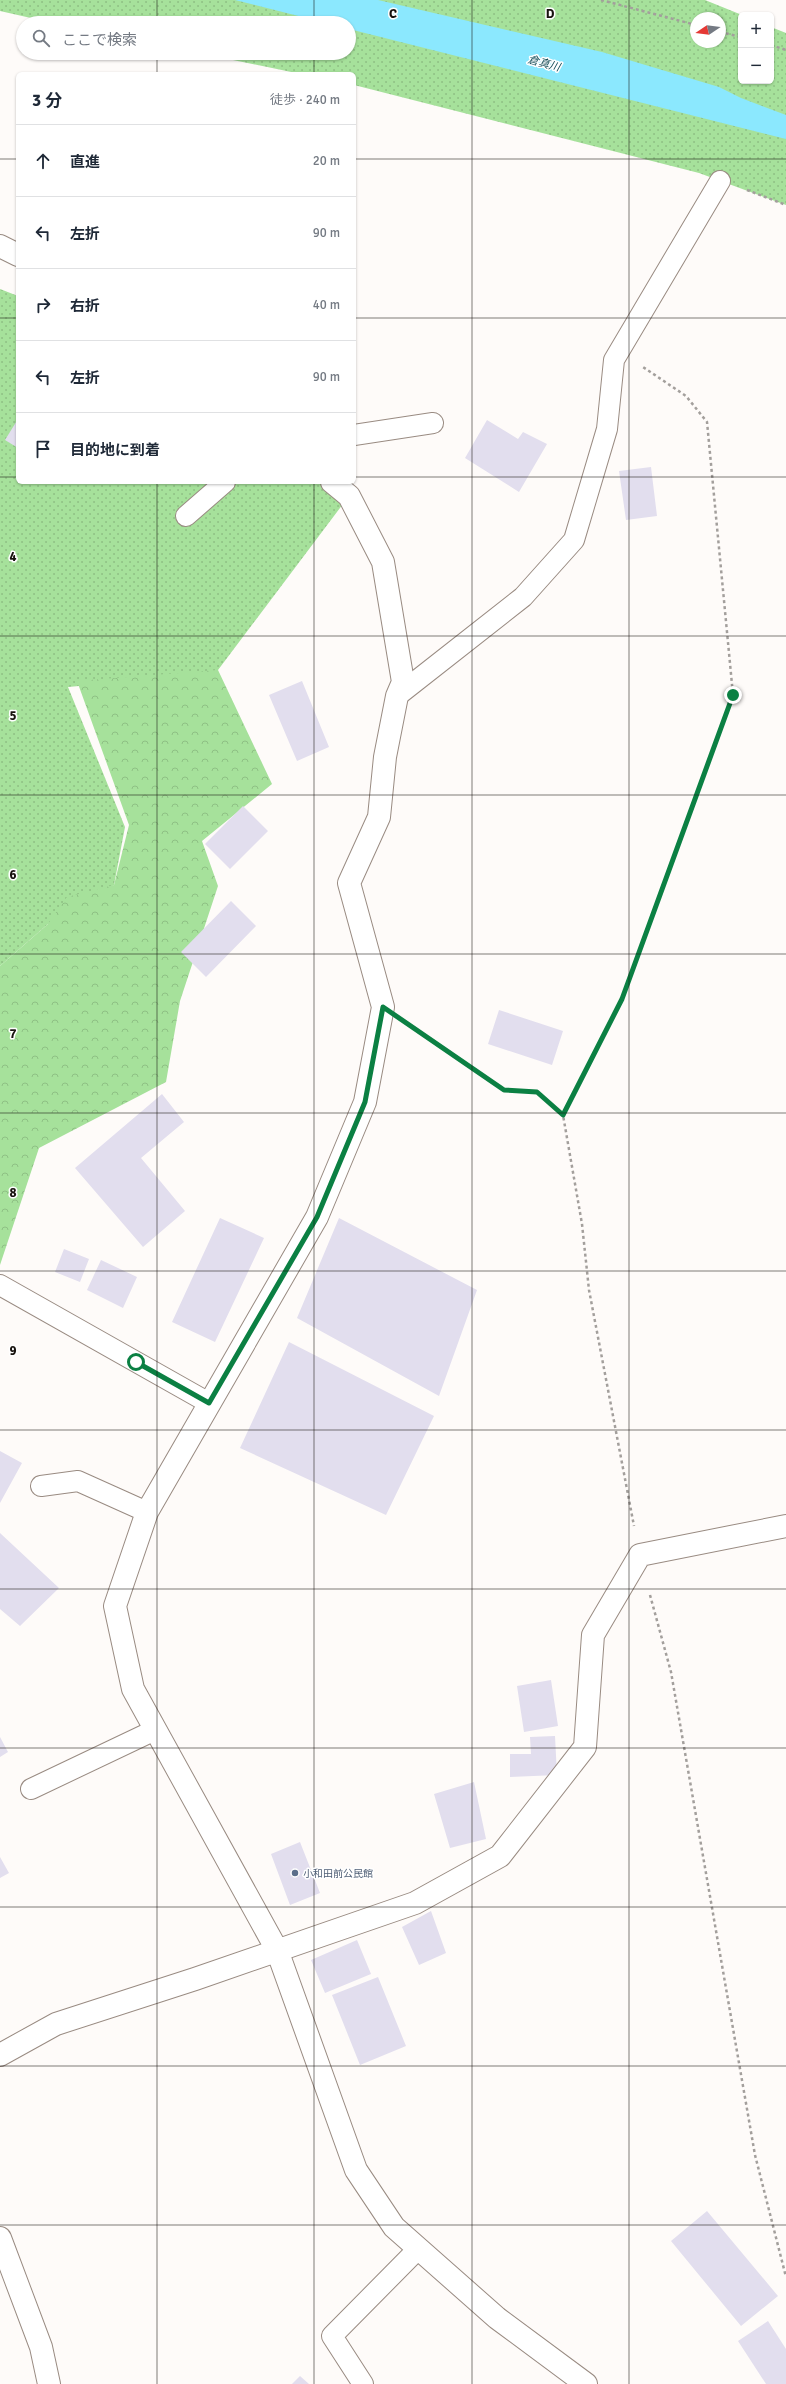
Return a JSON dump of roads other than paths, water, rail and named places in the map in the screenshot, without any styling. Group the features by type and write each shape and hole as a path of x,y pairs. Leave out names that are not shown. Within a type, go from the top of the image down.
{"street":[{"path":"0,246 16,254"},
{"path":"334,484 349,496 383,562 403,682 397,696 385,758 378,817 349,882 383,1007 365,1102 317,1217 146,1512 115,1606 132,1689 277,1950 356,2170 394,2227 497,2318 586,2384"},
{"path":"0,2055 56,2024 195,1979 415,1903 500,1856 585,1747 593,1635 640,1555 786,1526"},
{"path":"0,2238 41,2347 49,2384"}],"lane":[{"path":"397,696 523,597 574,540 607,429 614,360 720,181"},
{"path":"356,435 433,423"},
{"path":"186,516 223,484"},
{"path":"0,1285 209,1403"},
{"path":"41,1486 78,1482 146,1512"},
{"path":"31,1789 155,1730"},
{"path":"363,2384 332,2336 418,2249"}],"water":[{"name":"倉真川","path":"235,0 378,0 602,52 719,87 741,98 786,115 786,139 356,31 356,16 298,16"}],"place":[{"name":"小和田前公民館","path":"295,1873"}]}
